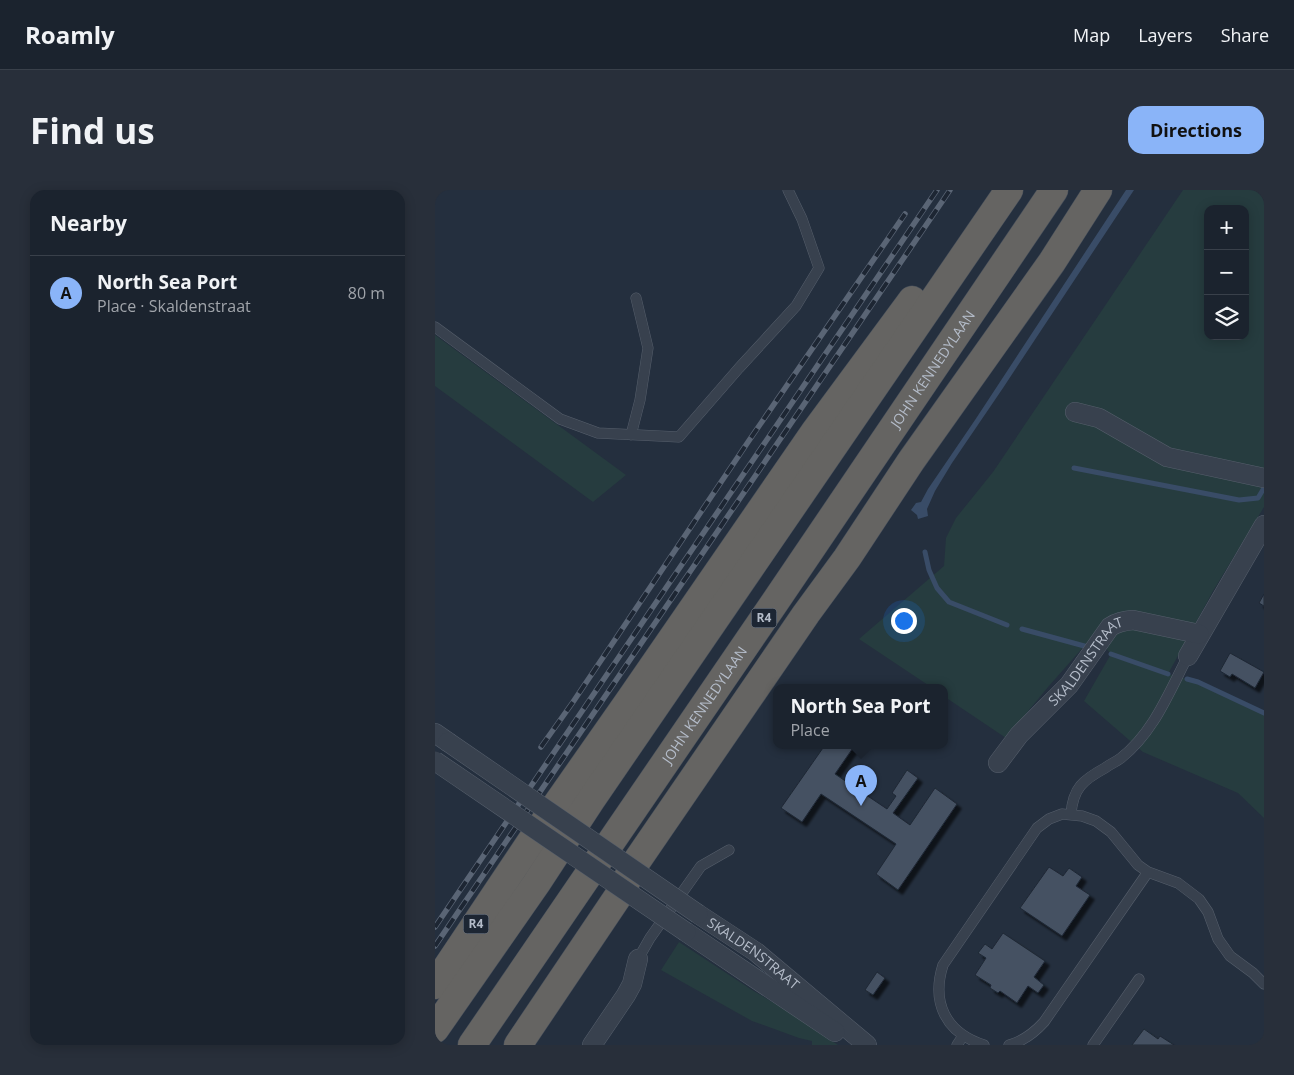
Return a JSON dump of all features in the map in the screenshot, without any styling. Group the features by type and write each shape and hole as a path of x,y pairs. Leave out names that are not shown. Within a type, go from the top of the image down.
{"highway":[{"path":"544,822 821,424 994,190"},
{"name":"R4","path":"435,1029 1009,190"},
{"name":"JOHN KENNEDYLAAN","path":"471,1045 1054,190"},
{"name":"JOHN KENNEDYLAAN","path":"492,1045 891,459 994,304 1074,190"},
{"path":"518,1045 632,871 806,614 847,558 911,462 1052,262 1098,190"},
{"path":"911,462 938,409 971,357 994,304"},
{"name":"R4","path":"435,985 544,822"}],"street":[{"path":"1075,412 1099,418 1167,457 1264,478"},
{"path":"1188,656 1199,634 1264,525"},
{"name":"SKALDENSTRAAT","path":"998,763 1019,735 1069,685 1110,627 1123,621 1133,620 1199,634"},
{"path":"441,738 544,822"},
{"path":"435,761 632,871"},
{"name":"SKALDENSTRAAT","path":"632,871 756,952 867,1045"},
{"name":"SKALDENSTRAAT","path":"632,871 686,932 855,1045"},
{"path":"592,1045 627,995 632,984 638,959"}],"lane":[{"path":"435,328 560,419 598,433 679,437 796,306 819,268 802,219 788,190"},
{"path":"631,435 641,400 647,348 636,298"},
{"path":"1071,814 1072,801 1081,784 1103,768 1120,759 1137,744 1149,729 1188,656"},
{"path":"984,1045 960,1041 942,1010 939,999 939,976 943,965 1037,828 1049,819 1062,814 1082,816 1096,821 1111,832 1138,865 1148,872 1178,883 1199,899 1208,912 1218,939 1230,956 1264,984"},
{"path":"638,959 650,938 701,866 729,850"},
{"path":"1009,1045 1028,1037 1044,1022 1148,872"},
{"path":"1093,1045 1139,979"}],"green space":[{"path":"1183,190 1264,190 1264,507 1213,591 1168,674 1198,682 1264,713 1264,818 1238,793 1143,752 1084,701 1111,654 1094,635 1006,738 948,699 948,684 926,684 859,639 944,566 946,538 956,518 993,472"},
{"path":"435,335 626,475 593,502 435,386"},
{"path":"679,942 838,1045 812,1045 812,1041 752,1021 661,970"}],"water":[{"path":"1126,190 1134,190 952,463 935,491 927,509 928,516 918,519 917,515 911,510 916,503 921,502"}],"building":[{"path":"1264,594 1264,606 1259,603"},
{"path":"1230,653 1264,672 1255,688 1232,674 1230,677 1220,671"},
{"path":"822,749 852,749 835,774 887,809 896,796 892,793 907,770 918,778 893,813 910,825 935,788 957,804 898,890 876,874 896,844 821,794 802,822 781,808"},
{"path":"1049,867 1063,876 1069,868 1082,877 1076,886 1090,895 1062,936 1020,908"},
{"path":"1003,933 1045,961 1034,977 1044,985 1038,993 1028,986 1017,1003 1000,991 998,993 990,988 991,985 975,975 986,958 978,953 985,944 992,949"},
{"path":"877,972 885,978 873,995 865,990"},
{"path":"1144,1029 1158,1039 1160,1036 1174,1045 1132,1045"}],"waterway":[{"path":"1074,468 1239,500 1258,498 1264,488"},
{"path":"925,552 929,570 937,588 949,602 1007,625"},
{"path":"1022,629 1088,647"},
{"path":"1111,654 1168,674"},
{"path":"1187,679 1198,682 1264,713"}],"railway":[{"path":"435,927 937,190"},
{"path":"435,946 950,190"},
{"path":"541,747 905,214"}],"place":[{"name":"North Sea Port","path":"861,806"}]}
